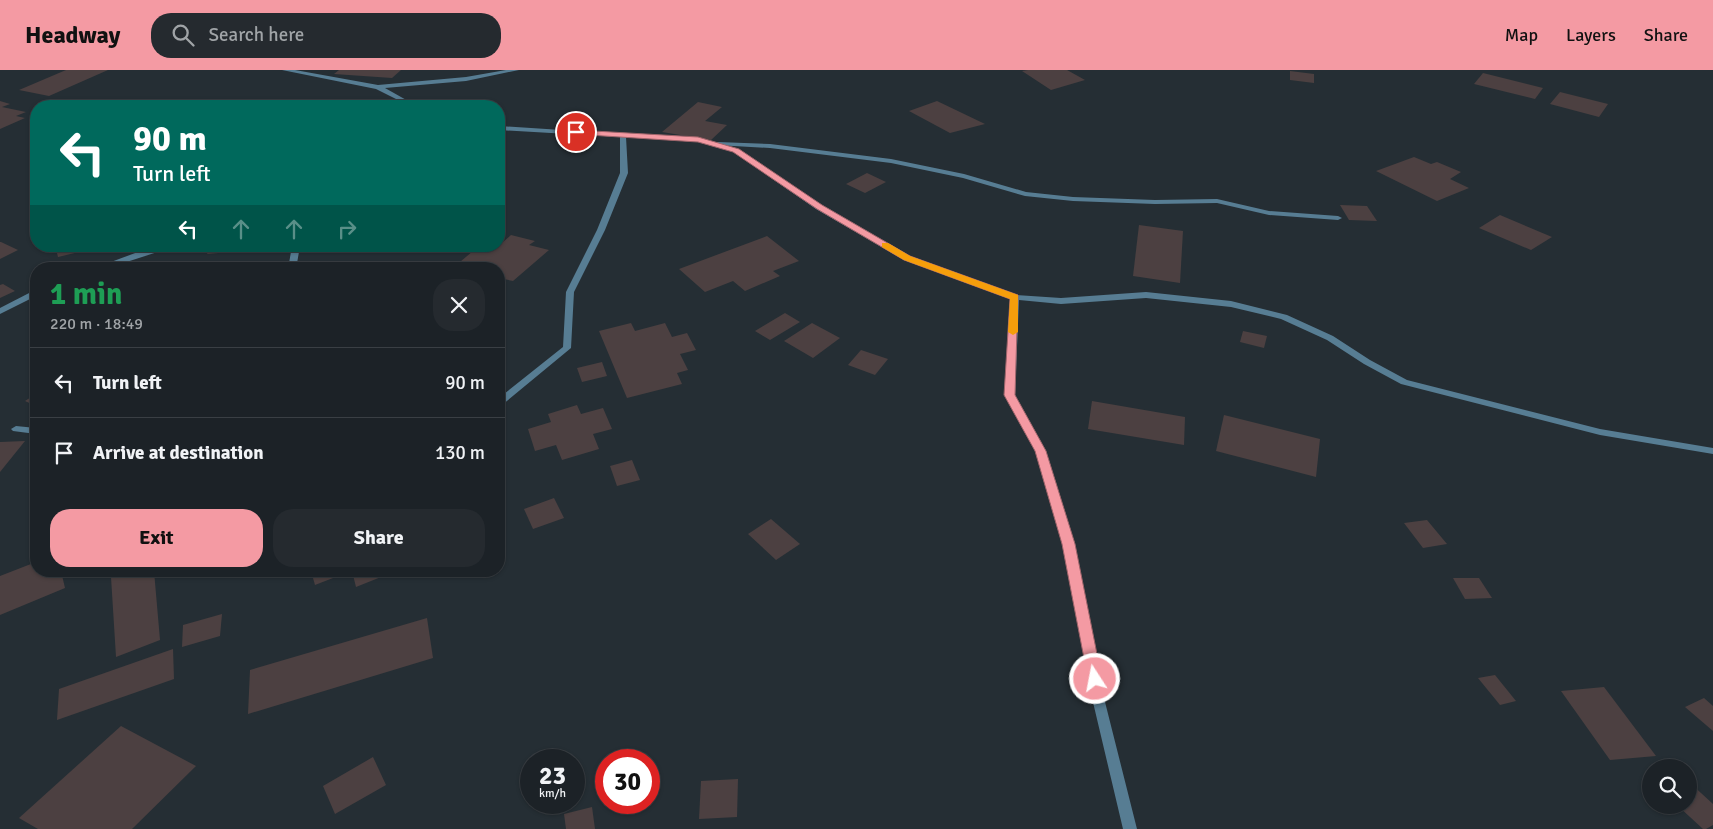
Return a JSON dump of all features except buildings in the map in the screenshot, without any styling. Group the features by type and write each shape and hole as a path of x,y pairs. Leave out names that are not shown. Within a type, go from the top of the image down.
{"street":[{"path":"285,70 378,87 466,78 516,70"},
{"path":"378,87 403,100"},
{"path":"505,128 691,139 718,144 736,150 820,207 907,258 1014,297 1061,301 1146,295 1230,304 1284,317 1330,338 1404,382 1600,432 1713,451"},
{"path":"505,398 567,348 570,292 601,230 624,173 623,135"},
{"path":"718,144 770,146 892,161 964,176 1025,194 1082,200 1217,201 1270,213 1338,218"},
{"path":"117,262 146,252"},
{"path":"0,311 30,296"},
{"path":"1014,297 1010,395 1041,451 1069,544 1098,698 1130,829"},
{"path":"16,429 30,430"}],"slow traffic":[{"path":"885,245 907,258 954,277 1014,297 1013,332"}],"route":[{"path":"576,132 698,140 736,150 820,207 907,258 954,277 1014,297 1010,395 1041,451 1069,544 1095,679"}]}
